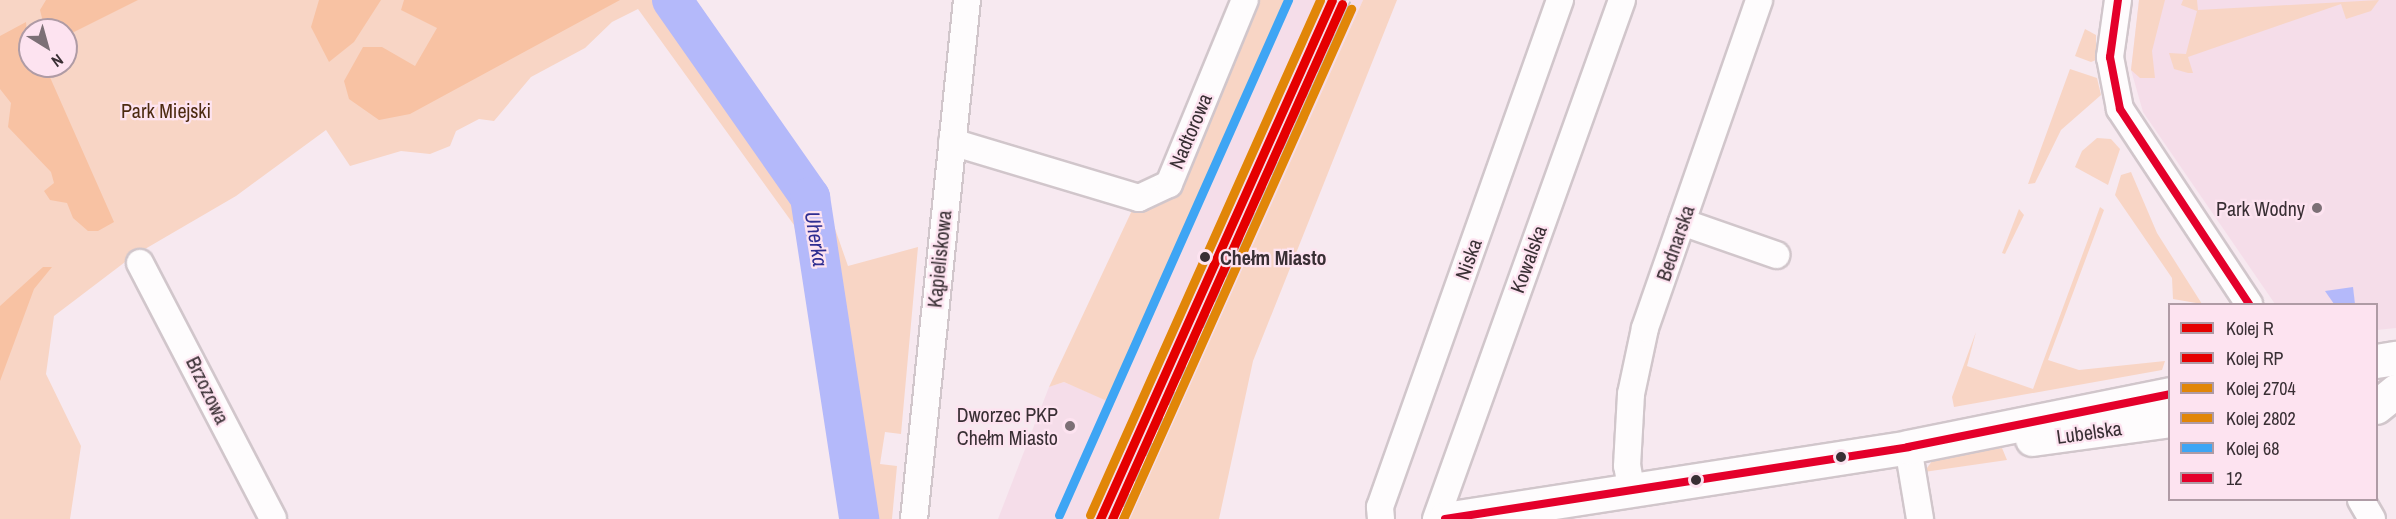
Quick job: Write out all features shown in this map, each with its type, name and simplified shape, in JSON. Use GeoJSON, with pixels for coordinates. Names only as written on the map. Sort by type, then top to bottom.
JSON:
{"type":"FeatureCollection","features":[{"type":"Feature","properties":{"kind":"main road"},"geometry":{"type":"LineString","coordinates":[[2378,361],[2396,358]]}},
{"type":"Feature","properties":{"kind":"main road"},"geometry":{"type":"LineString","coordinates":[[2378,390],[2396,389]]}},
{"type":"Feature","properties":{"kind":"main road"},"geometry":{"type":"LineString","coordinates":[[2378,405],[2396,389]]}},
{"type":"Feature","properties":{"kind":"main road","name":"Lubelska"},"geometry":{"type":"LineString","coordinates":[[1445,519],[1632,493],[1923,444],[2015,421],[2168,394]]}},
{"type":"Feature","properties":{"kind":"main road","name":"Lubelska"},"geometry":{"type":"LineString","coordinates":[[1923,444],[2044,439],[2168,420]]}},
{"type":"Feature","properties":{"kind":"street","name":"Kąpieliskowa"},"geometry":{"type":"LineString","coordinates":[[914,519],[966,0]]}},
{"type":"Feature","properties":{"kind":"street","name":"Nadtorowa"},"geometry":{"type":"LineString","coordinates":[[952,142],[1139,198],[1168,184],[1245,0]]}},
{"type":"Feature","properties":{"kind":"street","name":"Niska"},"geometry":{"type":"LineString","coordinates":[[1381,519],[1380,507],[1560,0]]}},
{"type":"Feature","properties":{"kind":"street","name":"Kowalska"},"geometry":{"type":"LineString","coordinates":[[1436,519],[1622,0]]}},
{"type":"Feature","properties":{"kind":"street","name":"Bednarska"},"geometry":{"type":"LineString","coordinates":[[1632,493],[1627,466],[1631,394],[1645,328],[1759,0]]}},
{"type":"Feature","properties":{"kind":"street"},"geometry":{"type":"LineString","coordinates":[[2118,0],[2110,57],[2120,109],[2248,303]]}},
{"type":"Feature","properties":{"kind":"street"},"geometry":{"type":"LineString","coordinates":[[1682,222],[1776,255]]}},
{"type":"Feature","properties":{"kind":"street","name":"Brzozowa"},"geometry":{"type":"LineString","coordinates":[[140,263],[273,519]]}},
{"type":"Feature","properties":{"kind":"street"},"geometry":{"type":"LineString","coordinates":[[2223,266],[2227,303]]}},
{"type":"Feature","properties":{"kind":"street"},"geometry":{"type":"LineString","coordinates":[[1920,519],[1923,444]]}},
{"type":"Feature","properties":{"kind":"street"},"geometry":{"type":"LineString","coordinates":[[2362,501],[2374,519]]}},
{"type":"Feature","properties":{"kind":"street"},"geometry":{"type":"LineString","coordinates":[[2371,501],[2374,519]]}},
{"type":"Feature","properties":{"kind":"shaded area"},"geometry":{"type":"Polygon","coordinates":[[[46,0],[138,0],[78,30],[78,18],[42,18],[40,10],[46,0]]]}},
{"type":"Feature","properties":{"kind":"shaded area"},"geometry":{"type":"Polygon","coordinates":[[[319,0],[381,0],[354,42],[329,62],[311,27],[319,0]]]}},
{"type":"Feature","properties":{"kind":"shaded area"},"geometry":{"type":"Polygon","coordinates":[[[404,0],[620,0],[410,114],[379,120],[349,99],[344,81],[363,47],[382,47],[415,66],[437,28],[401,10],[404,0]]]}},
{"type":"Feature","properties":{"kind":"shaded area"},"geometry":{"type":"Polygon","coordinates":[[[1286,0],[1363,0],[1130,519],[998,519],[1049,387],[1064,382],[1107,400],[1286,0]]]}},
{"type":"Feature","properties":{"kind":"shaded area"},"geometry":{"type":"Polygon","coordinates":[[[2139,0],[2396,0],[2396,328],[2378,330],[2378,303],[2274,303],[2143,112],[2131,70],[2139,0]]]}},
{"type":"Feature","properties":{"kind":"shaded area"},"geometry":{"type":"Polygon","coordinates":[[[18,26],[18,78],[50,78],[114,222],[98,231],[88,231],[73,218],[67,203],[50,200],[44,191],[54,183],[51,172],[8,127],[11,103],[0,89],[0,36],[18,26]]]}},
{"type":"Feature","properties":{"kind":"shaded area"},"geometry":{"type":"Polygon","coordinates":[[[43,267],[52,267],[34,289],[0,381],[0,306],[43,267]]]}},
{"type":"Feature","properties":{"kind":"green space","name":"Park Miejski"},"geometry":{"type":"Polygon","coordinates":[[[0,0],[696,0],[819,183],[848,266],[918,247],[901,434],[885,432],[880,464],[897,466],[892,519],[853,519],[811,273],[804,273],[794,225],[638,9],[612,22],[585,48],[531,77],[494,121],[479,119],[456,131],[450,146],[430,154],[401,151],[350,166],[326,130],[236,196],[133,256],[54,316],[46,374],[81,446],[70,519],[0,519],[0,0]]]}},
{"type":"Feature","properties":{"kind":"green space"},"geometry":{"type":"Polygon","coordinates":[[[1248,0],[1287,0],[1107,401],[1064,382],[1049,387],[1135,204],[1169,184],[1248,0]]]}},
{"type":"Feature","properties":{"kind":"green space"},"geometry":{"type":"Polygon","coordinates":[[[1363,0],[1397,0],[1253,361],[1219,519],[1130,519],[1363,0]]]}},
{"type":"Feature","properties":{"kind":"green space"},"geometry":{"type":"Polygon","coordinates":[[[2139,0],[2165,0],[2152,51],[2155,78],[2140,78],[2131,70],[2139,0]]]}},
{"type":"Feature","properties":{"kind":"green space"},"geometry":{"type":"Polygon","coordinates":[[[2183,0],[2197,0],[2198,10],[2379,0],[2371,11],[2346,19],[2341,4],[2188,57],[2193,73],[2188,73],[2174,69],[2169,53],[2186,54],[2197,11],[2181,5],[2183,0]]]}},
{"type":"Feature","properties":{"kind":"green space"},"geometry":{"type":"Polygon","coordinates":[[[2085,29],[2096,35],[2096,60],[2091,62],[2075,56],[2085,29]]]}},
{"type":"Feature","properties":{"kind":"green space"},"geometry":{"type":"Polygon","coordinates":[[[2070,69],[2097,78],[2101,95],[2061,130],[2035,183],[2028,184],[2070,69]]]}},
{"type":"Feature","properties":{"kind":"green space"},"geometry":{"type":"Polygon","coordinates":[[[2097,138],[2111,139],[2120,149],[2108,185],[2075,167],[2082,151],[2097,138]]]}},
{"type":"Feature","properties":{"kind":"green space"},"geometry":{"type":"Polygon","coordinates":[[[2131,172],[2157,233],[2201,303],[2173,299],[2172,278],[2115,195],[2121,175],[2131,172]]]}},
{"type":"Feature","properties":{"kind":"green space"},"geometry":{"type":"Polygon","coordinates":[[[2100,207],[2104,210],[2048,360],[2079,370],[2165,361],[2162,370],[1954,407],[1952,397],[1976,332],[1967,366],[2033,389],[2100,207]]]}},
{"type":"Feature","properties":{"kind":"green space"},"geometry":{"type":"Polygon","coordinates":[[[2019,209],[2024,215],[2005,254],[2002,253],[2019,209]]]}},
{"type":"Feature","properties":{"kind":"green space"},"geometry":{"type":"Polygon","coordinates":[[[2002,448],[2007,460],[1924,472],[1935,457],[2002,448]]]}},
{"type":"Feature","properties":{"kind":"water"},"geometry":{"type":"Polygon","coordinates":[[[2353,287],[2355,303],[2333,303],[2325,291],[2353,287]]]}},
{"type":"Feature","properties":{"kind":"waterway","name":"Uherka"},"geometry":{"type":"LineString","coordinates":[[672,0],[810,197],[859,519]]}},
{"type":"Feature","properties":{"kind":"railway"},"geometry":{"type":"LineString","coordinates":[[1117,519],[1348,0]]}},
{"type":"Feature","properties":{"kind":"rail line","name":"68"},"geometry":{"type":"LineString","coordinates":[[1059,515],[1288,0]]}},
{"type":"Feature","properties":{"kind":"rail line","name":"2704"},"geometry":{"type":"LineString","coordinates":[[1090,515],[1320,0]]}},
{"type":"Feature","properties":{"kind":"rail line","name":"R"},"geometry":{"type":"LineString","coordinates":[[1100,519],[1332,0]]}},
{"type":"Feature","properties":{"kind":"rail line","name":"RP"},"geometry":{"type":"LineString","coordinates":[[1112,519],[1342,4]]}},
{"type":"Feature","properties":{"kind":"rail line","name":"2802"},"geometry":{"type":"LineString","coordinates":[[1123,519],[1351,9]]}},
{"type":"Feature","properties":{"kind":"transit line","name":"12"},"geometry":{"type":"LineString","coordinates":[[2118,0],[2110,57],[2120,109],[2248,303]]}},
{"type":"Feature","properties":{"kind":"transit line","name":"12"},"geometry":{"type":"LineString","coordinates":[[1445,519],[1908,447],[2168,394]]}},
{"type":"Feature","properties":{"kind":"place","name":"Park Wodny"},"geometry":{"type":"Point","coordinates":[2317,208]}},
{"type":"Feature","properties":{"kind":"place","name":"Chełm Miasto"},"geometry":{"type":"Point","coordinates":[1205,257]}},
{"type":"Feature","properties":{"kind":"place","name":"Dworzec PKP Chełm Miasto"},"geometry":{"type":"Point","coordinates":[1070,426]}}]}
